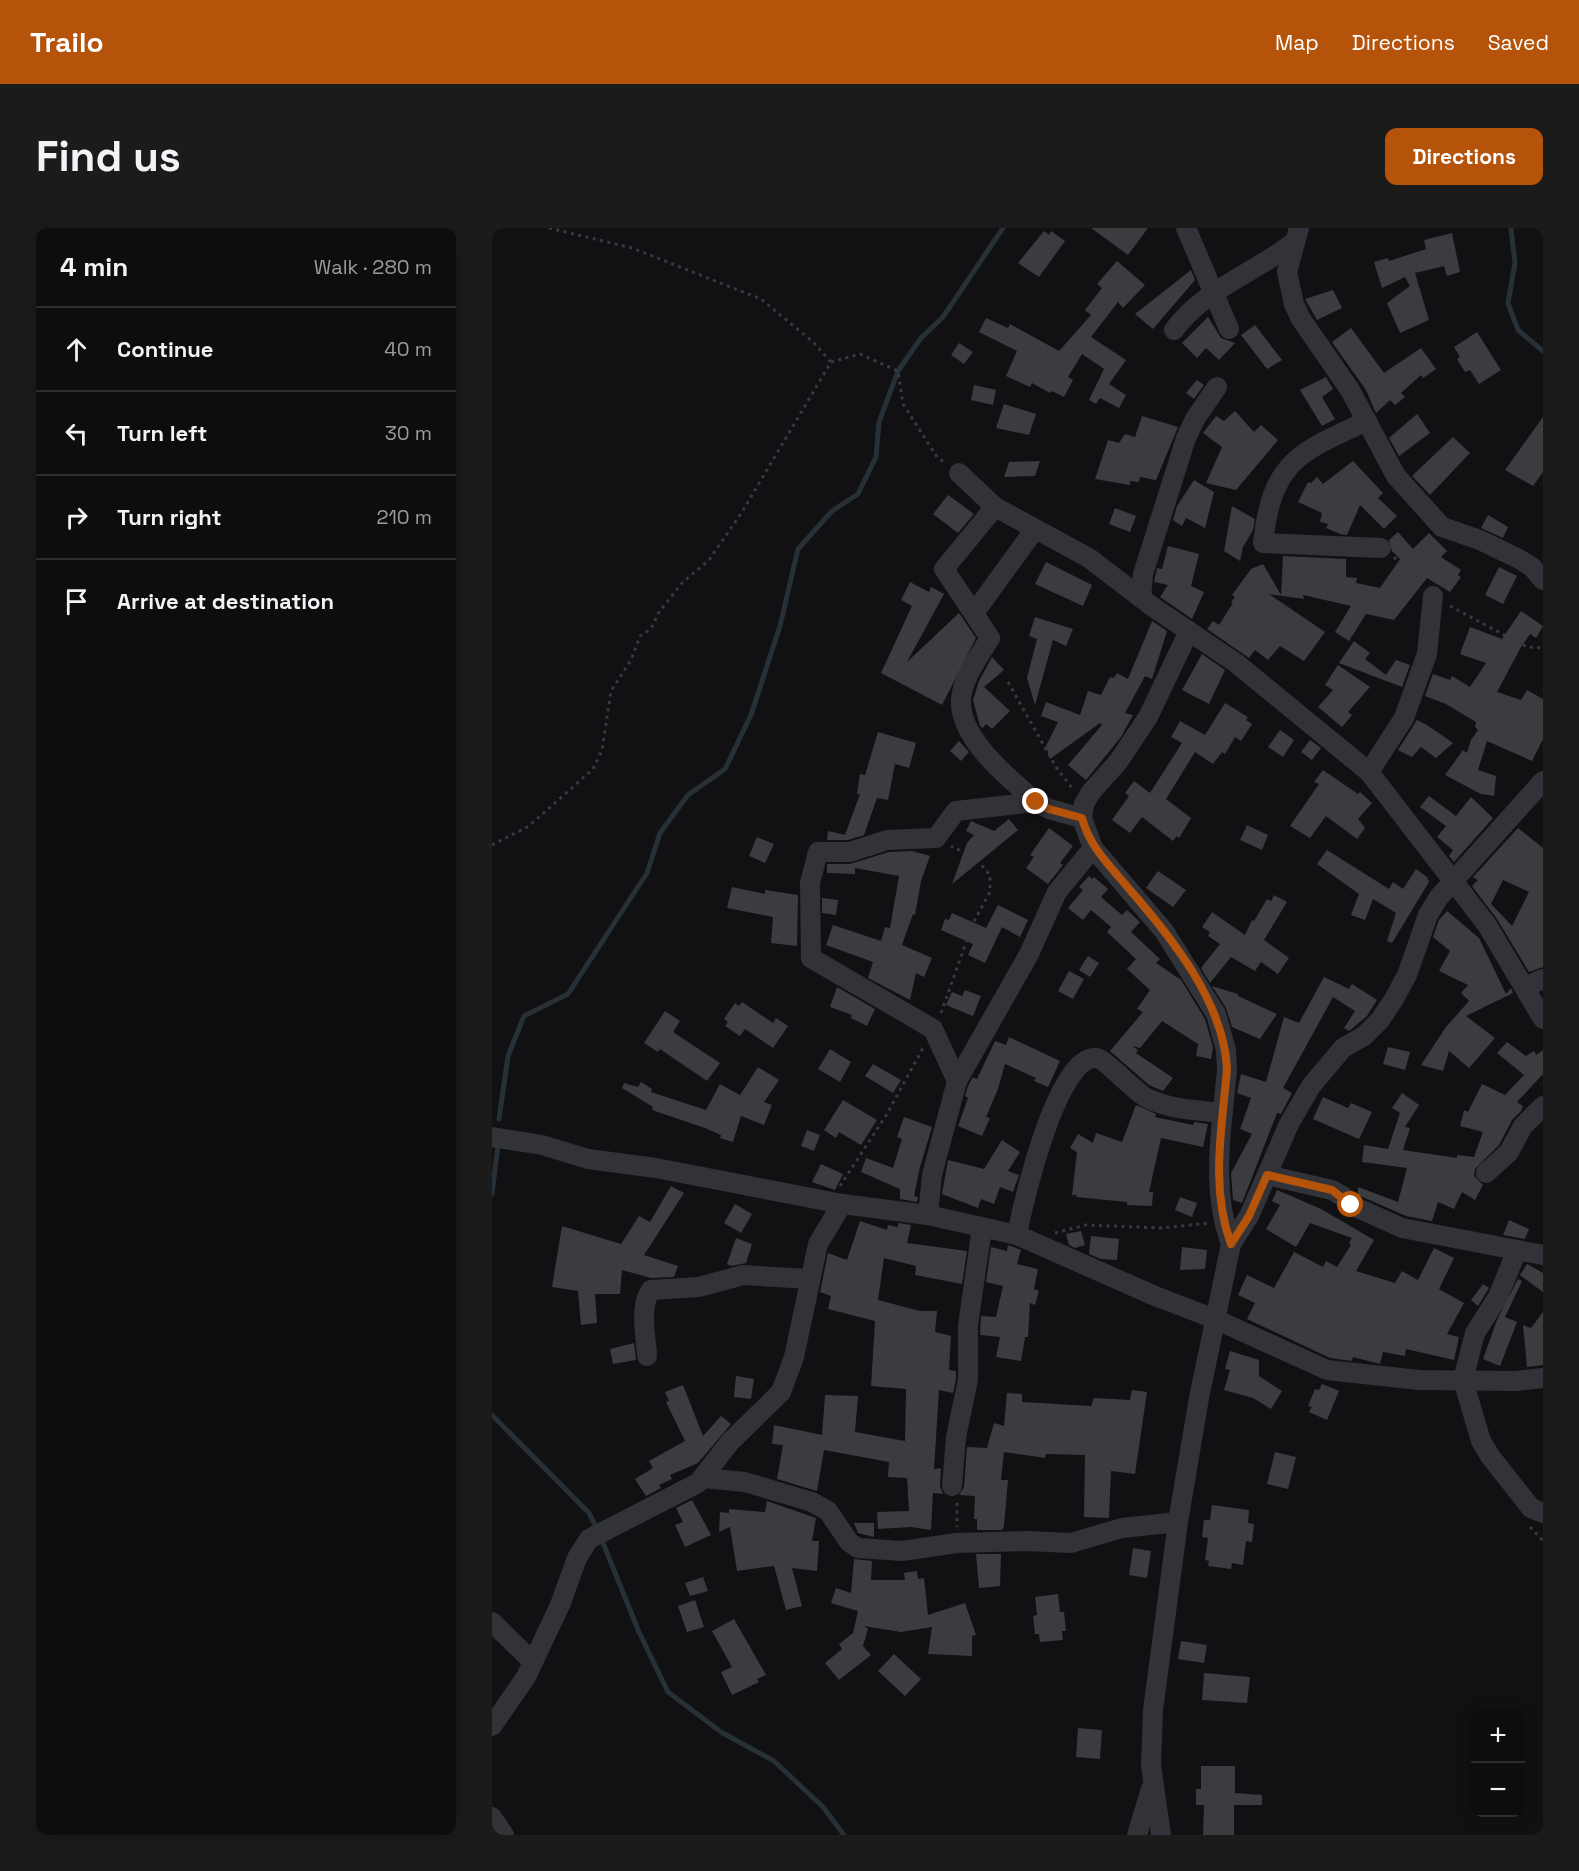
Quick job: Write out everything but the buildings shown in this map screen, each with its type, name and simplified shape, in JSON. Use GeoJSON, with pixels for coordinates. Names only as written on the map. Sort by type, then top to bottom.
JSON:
{"type":"FeatureCollection","features":[{"type":"Feature","properties":{"kind":"street"},"geometry":{"type":"LineString","coordinates":[[1186,228],[1228,329]]}},
{"type":"Feature","properties":{"kind":"street"},"geometry":{"type":"LineString","coordinates":[[1174,330],[1184,317],[1211,292],[1270,261],[1296,235]]}},
{"type":"Feature","properties":{"kind":"street"},"geometry":{"type":"LineString","coordinates":[[1296,235],[1287,272],[1294,304],[1301,319],[1350,390],[1396,476],[1442,527],[1480,540],[1519,560],[1532,567],[1543,580]]}},
{"type":"Feature","properties":{"kind":"street"},"geometry":{"type":"LineString","coordinates":[[1141,598],[1143,574],[1186,438],[1195,419],[1217,387]]}},
{"type":"Feature","properties":{"kind":"street"},"geometry":{"type":"LineString","coordinates":[[1367,421],[1314,446],[1293,463],[1276,482],[1266,508],[1263,543],[1382,548]]}},
{"type":"Feature","properties":{"kind":"street"},"geometry":{"type":"LineString","coordinates":[[959,473],[995,507],[1089,558],[1286,702],[1369,772],[1504,948],[1534,983],[1543,1019]]}},
{"type":"Feature","properties":{"kind":"street"},"geometry":{"type":"LineString","coordinates":[[995,507],[944,569],[990,638],[972,668],[961,700],[966,723],[993,764],[1036,802],[1049,809],[1083,811]]}},
{"type":"Feature","properties":{"kind":"street"},"geometry":{"type":"LineString","coordinates":[[974,613],[1035,529]]}},
{"type":"Feature","properties":{"kind":"street"},"geometry":{"type":"LineString","coordinates":[[1369,772],[1404,718],[1427,654],[1433,596]]}},
{"type":"Feature","properties":{"kind":"street"},"geometry":{"type":"LineString","coordinates":[[1083,811],[1137,735],[1189,631]]}},
{"type":"Feature","properties":{"kind":"street"},"geometry":{"type":"LineString","coordinates":[[1161,1835],[1151,1742],[1153,1710],[1178,1522],[1199,1398],[1231,1244],[1249,1216],[1289,1124],[1311,1086],[1343,1048],[1364,1036],[1380,1020],[1407,975],[1428,915],[1439,897],[1455,882],[1543,781]]}},
{"type":"Feature","properties":{"kind":"street"},"geometry":{"type":"LineString","coordinates":[[957,1081],[933,1029],[811,958],[810,883],[818,852],[849,852],[886,840],[936,838],[956,811],[1036,802]]}},
{"type":"Feature","properties":{"kind":"street"},"geometry":{"type":"LineString","coordinates":[[1083,811],[1094,848],[1164,931],[1216,1014],[1226,1050],[1218,1194],[1222,1221],[1231,1244]]}},
{"type":"Feature","properties":{"kind":"street"},"geometry":{"type":"LineString","coordinates":[[928,1215],[932,1175],[957,1081],[1029,954],[1057,892],[1094,848]]}},
{"type":"Feature","properties":{"kind":"street"},"geometry":{"type":"LineString","coordinates":[[1025,1239],[1028,1180],[1049,1118],[1068,1082],[1090,1059],[1104,1061],[1127,1085],[1146,1098],[1168,1106],[1223,1113]]}},
{"type":"Feature","properties":{"kind":"street"},"geometry":{"type":"LineString","coordinates":[[1486,1173],[1509,1152],[1523,1126],[1543,1106]]}},
{"type":"Feature","properties":{"kind":"street"},"geometry":{"type":"LineString","coordinates":[[492,1137],[542,1145],[588,1159],[657,1168],[842,1204],[928,1215],[1025,1239],[1155,1296],[1215,1319],[1327,1370],[1419,1380],[1543,1378]]}},
{"type":"Feature","properties":{"kind":"street"},"geometry":{"type":"LineString","coordinates":[[1267,1175],[1332,1190],[1351,1205],[1402,1228],[1543,1256]]}},
{"type":"Feature","properties":{"kind":"street"},"geometry":{"type":"LineString","coordinates":[[492,1726],[510,1703],[533,1662],[560,1605],[577,1558],[589,1539],[703,1478],[730,1442],[781,1392],[794,1357],[809,1279],[819,1244],[842,1204]]}},
{"type":"Feature","properties":{"kind":"street"},"geometry":{"type":"LineString","coordinates":[[952,1486],[956,1437],[968,1380],[968,1324],[982,1228]]}},
{"type":"Feature","properties":{"kind":"street"},"geometry":{"type":"LineString","coordinates":[[1517,1250],[1498,1297],[1476,1334],[1463,1380],[1481,1441],[1490,1456],[1531,1508],[1543,1513]]}},
{"type":"Feature","properties":{"kind":"street"},"geometry":{"type":"LineString","coordinates":[[647,1356],[645,1306],[646,1296],[651,1290],[699,1287],[743,1275],[809,1279]]}},
{"type":"Feature","properties":{"kind":"street"},"geometry":{"type":"LineString","coordinates":[[703,1478],[745,1482],[812,1502],[828,1511],[849,1542],[858,1548],[902,1551],[957,1544],[1026,1541],[1071,1543],[1122,1528],[1178,1522]]}},
{"type":"Feature","properties":{"kind":"street"},"geometry":{"type":"LineString","coordinates":[[492,1622],[533,1662]]}},
{"type":"Feature","properties":{"kind":"street"},"geometry":{"type":"LineString","coordinates":[[1137,1835],[1154,1781]]}},
{"type":"Feature","properties":{"kind":"street"},"geometry":{"type":"LineString","coordinates":[[492,1817],[504,1835]]}},
{"type":"Feature","properties":{"kind":"path"},"geometry":{"type":"LineString","coordinates":[[549,228],[632,248],[761,298],[813,342],[831,362]]}},
{"type":"Feature","properties":{"kind":"path"},"geometry":{"type":"LineString","coordinates":[[492,845],[529,826],[593,769],[602,750],[611,691],[631,660],[640,636],[651,628],[659,612],[689,575],[710,560],[742,512],[831,362],[860,354],[898,371],[903,404],[937,457],[959,473]]}},
{"type":"Feature","properties":{"kind":"path"},"geometry":{"type":"LineString","coordinates":[[1382,548],[1433,596],[1527,647],[1543,648]]}},
{"type":"Feature","properties":{"kind":"path"},"geometry":{"type":"LineString","coordinates":[[1008,682],[1083,811]]}},
{"type":"Feature","properties":{"kind":"path"},"geometry":{"type":"LineString","coordinates":[[1025,1239],[1086,1225],[1162,1228],[1222,1221]]}},
{"type":"Feature","properties":{"kind":"path"},"geometry":{"type":"LineString","coordinates":[[952,1486],[957,1497],[957,1544]]}},
{"type":"Feature","properties":{"kind":"waterway"},"geometry":{"type":"LineString","coordinates":[[499,1119],[508,1056],[524,1016],[568,994],[647,873],[660,833],[688,795],[725,769],[751,715],[780,626],[798,549],[832,511],[858,494],[876,457],[879,422],[898,371],[921,338],[943,317],[1003,228]]}},
{"type":"Feature","properties":{"kind":"waterway"},"geometry":{"type":"LineString","coordinates":[[1511,228],[1515,263],[1508,303],[1518,330],[1543,351]]}},
{"type":"Feature","properties":{"kind":"waterway"},"geometry":{"type":"LineString","coordinates":[[492,1194],[498,1145]]}},
{"type":"Feature","properties":{"kind":"waterway"},"geometry":{"type":"LineString","coordinates":[[492,1415],[589,1513],[597,1529]]}},
{"type":"Feature","properties":{"kind":"waterway"},"geometry":{"type":"LineString","coordinates":[[601,1538],[639,1632],[668,1692],[721,1732],[774,1761],[823,1807],[844,1835]]}},
{"type":"Feature","properties":{"kind":"route"},"geometry":{"type":"LineString","coordinates":[[1036,802],[1049,809],[1082,818],[1086,833],[1094,848],[1131,890],[1178,950],[1216,1014],[1226,1050],[1227,1069],[1218,1194],[1222,1221],[1231,1244],[1249,1216],[1267,1175],[1332,1190],[1344,1197],[1351,1205]]}}]}
